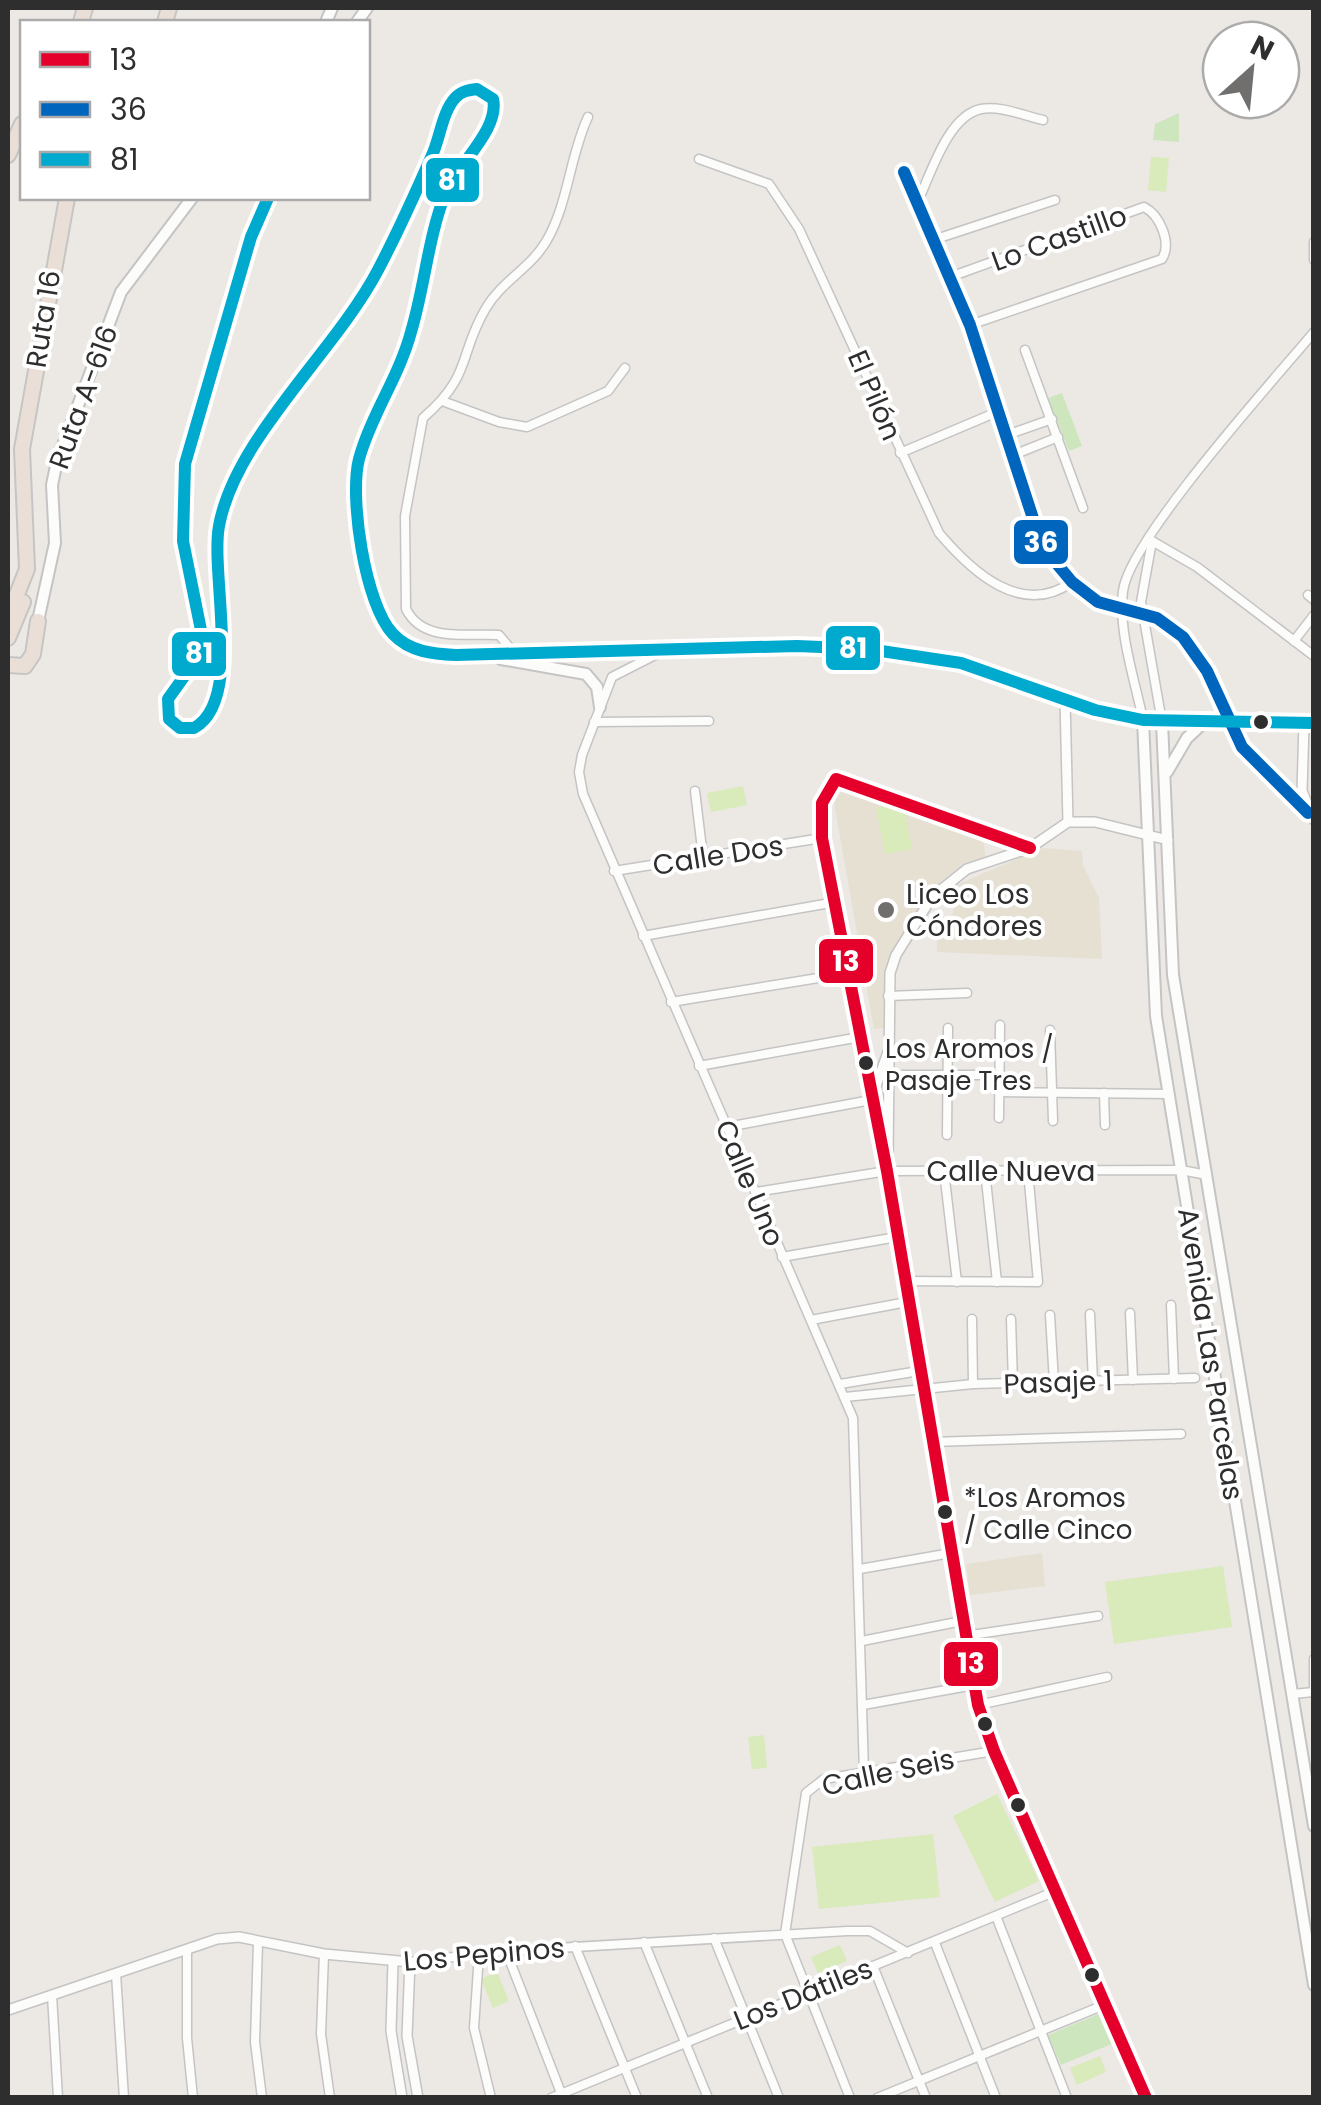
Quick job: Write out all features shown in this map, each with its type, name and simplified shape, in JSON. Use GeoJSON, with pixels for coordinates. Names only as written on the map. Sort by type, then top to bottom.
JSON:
{"type":"FeatureCollection","features":[{"type":"Feature","properties":{"kind":"highway"},"geometry":{"type":"LineString","coordinates":[[8,155],[20,128]]}},
{"type":"Feature","properties":{"kind":"highway","name":"Ruta 16"},"geometry":{"type":"LineString","coordinates":[[8,617],[27,569],[22,449],[67,200]]}},
{"type":"Feature","properties":{"kind":"highway"},"geometry":{"type":"LineString","coordinates":[[8,638],[24,598],[27,569]]}},
{"type":"Feature","properties":{"kind":"highway"},"geometry":{"type":"LineString","coordinates":[[8,664],[25,666],[30,660],[38,621]]}},
{"type":"Feature","properties":{"kind":"main road"},"geometry":{"type":"LineString","coordinates":[[267,200],[251,237],[185,464],[183,542],[203,640],[195,662],[169,696],[167,714],[176,726],[190,730],[204,721],[212,705],[224,643],[217,540],[224,506],[238,472],[373,280],[452,102],[476,89],[494,100],[494,117],[459,166],[443,201],[403,361],[360,454],[353,498],[381,618],[408,646],[445,654],[517,657],[796,646],[912,654],[961,664],[1064,700],[1143,720],[1309,723]]}},
{"type":"Feature","properties":{"kind":"main road","name":"Ruta A-616"},"geometry":{"type":"LineString","coordinates":[[38,621],[55,543],[52,485],[57,461],[121,292],[190,200]]}},
{"type":"Feature","properties":{"kind":"main road"},"geometry":{"type":"LineString","coordinates":[[517,657],[586,674],[597,688],[600,707]]}},
{"type":"Feature","properties":{"kind":"main road","name":"Avenida Las Parcelas"},"geometry":{"type":"LineString","coordinates":[[1143,720],[1151,837],[1153,992],[1314,1985]]}},
{"type":"Feature","properties":{"kind":"main road","name":"Avenida Las Parcelas"},"geometry":{"type":"LineString","coordinates":[[1162,722],[1172,963],[1314,1826]]}},
{"type":"Feature","properties":{"kind":"main road"},"geometry":{"type":"LineString","coordinates":[[1166,773],[1175,755],[1201,724]]}},
{"type":"Feature","properties":{"kind":"street"},"geometry":{"type":"LineString","coordinates":[[917,204],[947,141],[967,116],[980,108],[1043,120]]}},
{"type":"Feature","properties":{"kind":"street"},"geometry":{"type":"LineString","coordinates":[[517,657],[500,635],[428,632],[417,626],[406,609],[405,516],[423,418],[445,402],[492,299],[552,232],[588,117]]}},
{"type":"Feature","properties":{"kind":"street","name":"El Pilón"},"geometry":{"type":"LineString","coordinates":[[699,159],[769,184],[812,250],[939,533],[981,574],[1030,599],[1045,597],[1072,582]]}},
{"type":"Feature","properties":{"kind":"street"},"geometry":{"type":"LineString","coordinates":[[904,172],[970,326],[1038,537],[1072,582],[1098,602],[1123,612],[1157,618],[1192,649],[1228,722],[1270,779],[1311,816]]}},
{"type":"Feature","properties":{"kind":"street"},"geometry":{"type":"LineString","coordinates":[[933,240],[1055,200]]}},
{"type":"Feature","properties":{"kind":"street","name":"Lo Castillo"},"geometry":{"type":"LineString","coordinates":[[950,277],[1144,207],[1154,213],[1164,234],[1167,248],[1162,259],[970,326]]}},
{"type":"Feature","properties":{"kind":"street"},"geometry":{"type":"LineString","coordinates":[[1314,242],[1314,260]]}},
{"type":"Feature","properties":{"kind":"street"},"geometry":{"type":"LineString","coordinates":[[1143,720],[1123,612],[1127,575],[1155,527],[1314,332]]}},
{"type":"Feature","properties":{"kind":"street"},"geometry":{"type":"LineString","coordinates":[[1025,350],[1083,508]]}},
{"type":"Feature","properties":{"kind":"street"},"geometry":{"type":"LineString","coordinates":[[445,402],[499,422],[528,427],[608,391],[625,368]]}},
{"type":"Feature","properties":{"kind":"street"},"geometry":{"type":"LineString","coordinates":[[900,453],[997,412]]}},
{"type":"Feature","properties":{"kind":"street"},"geometry":{"type":"LineString","coordinates":[[1004,436],[1052,419]]}},
{"type":"Feature","properties":{"kind":"street"},"geometry":{"type":"LineString","coordinates":[[1011,456],[1058,437]]}},
{"type":"Feature","properties":{"kind":"street"},"geometry":{"type":"LineString","coordinates":[[1155,527],[1142,580],[1142,614],[1162,722]]}},
{"type":"Feature","properties":{"kind":"street"},"geometry":{"type":"LineString","coordinates":[[1152,542],[1197,567],[1314,656]]}},
{"type":"Feature","properties":{"kind":"street"},"geometry":{"type":"LineString","coordinates":[[1294,641],[1314,615]]}},
{"type":"Feature","properties":{"kind":"street","name":"Calle Uno"},"geometry":{"type":"LineString","coordinates":[[669,649],[612,678],[579,772],[614,871],[840,1384],[855,1432],[864,1772]]}},
{"type":"Feature","properties":{"kind":"street"},"geometry":{"type":"LineString","coordinates":[[1064,700],[1068,822]]}},
{"type":"Feature","properties":{"kind":"street"},"geometry":{"type":"LineString","coordinates":[[594,722],[709,721]]}},
{"type":"Feature","properties":{"kind":"street"},"geometry":{"type":"LineString","coordinates":[[1309,723],[1301,777],[1311,816]]}},
{"type":"Feature","properties":{"kind":"street"},"geometry":{"type":"LineString","coordinates":[[1030,848],[836,780],[822,803],[822,838],[887,1171],[978,1705],[994,1751],[1146,2098]]}},
{"type":"Feature","properties":{"kind":"street"},"geometry":{"type":"LineString","coordinates":[[695,791],[704,857]]}},
{"type":"Feature","properties":{"kind":"street"},"geometry":{"type":"LineString","coordinates":[[887,1171],[884,1075],[888,996],[896,956],[944,884],[967,869],[1030,848],[1068,822],[1094,822],[1168,840]]}},
{"type":"Feature","properties":{"kind":"street","name":"Calle Dos"},"geometry":{"type":"LineString","coordinates":[[614,871],[822,838]]}},
{"type":"Feature","properties":{"kind":"street"},"geometry":{"type":"LineString","coordinates":[[643,936],[836,902]]}},
{"type":"Feature","properties":{"kind":"street"},"geometry":{"type":"LineString","coordinates":[[671,1002],[849,973]]}},
{"type":"Feature","properties":{"kind":"street"},"geometry":{"type":"LineString","coordinates":[[888,996],[967,993]]}},
{"type":"Feature","properties":{"kind":"street"},"geometry":{"type":"LineString","coordinates":[[999,1118],[1000,1025]]}},
{"type":"Feature","properties":{"kind":"street"},"geometry":{"type":"LineString","coordinates":[[947,1134],[948,1028]]}},
{"type":"Feature","properties":{"kind":"street"},"geometry":{"type":"LineString","coordinates":[[1050,1030],[1052,1121]]}},
{"type":"Feature","properties":{"kind":"street"},"geometry":{"type":"LineString","coordinates":[[698,1066],[860,1037]]}},
{"type":"Feature","properties":{"kind":"street"},"geometry":{"type":"LineString","coordinates":[[884,1075],[1000,1076]]}},
{"type":"Feature","properties":{"kind":"street"},"geometry":{"type":"LineString","coordinates":[[871,1100],[884,1075]]}},
{"type":"Feature","properties":{"kind":"street"},"geometry":{"type":"LineString","coordinates":[[999,1092],[1168,1094]]}},
{"type":"Feature","properties":{"kind":"street"},"geometry":{"type":"LineString","coordinates":[[1104,1092],[1105,1125]]}},
{"type":"Feature","properties":{"kind":"street"},"geometry":{"type":"LineString","coordinates":[[727,1128],[871,1100]]}},
{"type":"Feature","properties":{"kind":"street"},"geometry":{"type":"LineString","coordinates":[[904,1281],[1038,1282],[1028,1170]]}},
{"type":"Feature","properties":{"kind":"street","name":"Calle Nueva"},"geometry":{"type":"LineString","coordinates":[[756,1192],[887,1171],[1182,1170],[1207,1175]]}},
{"type":"Feature","properties":{"kind":"street"},"geometry":{"type":"LineString","coordinates":[[944,1171],[957,1282]]}},
{"type":"Feature","properties":{"kind":"street"},"geometry":{"type":"LineString","coordinates":[[985,1171],[997,1282]]}},
{"type":"Feature","properties":{"kind":"street"},"geometry":{"type":"LineString","coordinates":[[782,1257],[897,1237]]}},
{"type":"Feature","properties":{"kind":"street"},"geometry":{"type":"LineString","coordinates":[[811,1320],[907,1302]]}},
{"type":"Feature","properties":{"kind":"street"},"geometry":{"type":"LineString","coordinates":[[1171,1305],[1174,1379]]}},
{"type":"Feature","properties":{"kind":"street"},"geometry":{"type":"LineString","coordinates":[[1130,1313],[1133,1380]]}},
{"type":"Feature","properties":{"kind":"street"},"geometry":{"type":"LineString","coordinates":[[1090,1314],[1094,1382]]}},
{"type":"Feature","properties":{"kind":"street"},"geometry":{"type":"LineString","coordinates":[[1050,1315],[1054,1382]]}},
{"type":"Feature","properties":{"kind":"street"},"geometry":{"type":"LineString","coordinates":[[972,1319],[974,1384]]}},
{"type":"Feature","properties":{"kind":"street"},"geometry":{"type":"LineString","coordinates":[[1011,1319],[1013,1384]]}},
{"type":"Feature","properties":{"kind":"street"},"geometry":{"type":"LineString","coordinates":[[840,1384],[919,1371]]}},
{"type":"Feature","properties":{"kind":"street","name":"Pasaje 1"},"geometry":{"type":"LineString","coordinates":[[845,1397],[974,1384],[1194,1378]]}},
{"type":"Feature","properties":{"kind":"street"},"geometry":{"type":"LineString","coordinates":[[932,1442],[1181,1434]]}},
{"type":"Feature","properties":{"kind":"street"},"geometry":{"type":"LineString","coordinates":[[860,1569],[951,1553]]}},
{"type":"Feature","properties":{"kind":"street"},"geometry":{"type":"LineString","coordinates":[[965,1636],[1098,1616]]}},
{"type":"Feature","properties":{"kind":"street"},"geometry":{"type":"LineString","coordinates":[[862,1641],[962,1622]]}},
{"type":"Feature","properties":{"kind":"street"},"geometry":{"type":"LineString","coordinates":[[1292,1694],[1314,1691],[1314,1658]]}},
{"type":"Feature","properties":{"kind":"street"},"geometry":{"type":"LineString","coordinates":[[978,1705],[1107,1678]]}},
{"type":"Feature","properties":{"kind":"street"},"geometry":{"type":"LineString","coordinates":[[863,1706],[974,1685]]}},
{"type":"Feature","properties":{"kind":"street","name":"Calle Seis"},"geometry":{"type":"LineString","coordinates":[[785,1934],[806,1793],[824,1779],[994,1751]]}},
{"type":"Feature","properties":{"kind":"street","name":"Los Dátiles"},"geometry":{"type":"LineString","coordinates":[[551,2098],[1056,1891]]}},
{"type":"Feature","properties":{"kind":"street"},"geometry":{"type":"LineString","coordinates":[[996,1916],[1067,2098]]}},
{"type":"Feature","properties":{"kind":"street","name":"Los Pepinos"},"geometry":{"type":"LineString","coordinates":[[8,2010],[217,1939],[410,1962],[575,1946],[870,1931],[908,1953]]}},
{"type":"Feature","properties":{"kind":"street"},"geometry":{"type":"LineString","coordinates":[[785,1934],[850,2098]]}},
{"type":"Feature","properties":{"kind":"street"},"geometry":{"type":"LineString","coordinates":[[714,1938],[780,2098]]}},
{"type":"Feature","properties":{"kind":"street"},"geometry":{"type":"LineString","coordinates":[[258,1942],[254,2032],[262,2098]]}},
{"type":"Feature","properties":{"kind":"street"},"geometry":{"type":"LineString","coordinates":[[644,1942],[708,2098]]}},
{"type":"Feature","properties":{"kind":"street"},"geometry":{"type":"LineString","coordinates":[[936,1942],[996,2098]]}},
{"type":"Feature","properties":{"kind":"street"},"geometry":{"type":"LineString","coordinates":[[575,1946],[638,2098]]}},
{"type":"Feature","properties":{"kind":"street"},"geometry":{"type":"LineString","coordinates":[[187,1951],[187,2038],[193,2098]]}},
{"type":"Feature","properties":{"kind":"street"},"geometry":{"type":"LineString","coordinates":[[506,1951],[562,2095]]}},
{"type":"Feature","properties":{"kind":"street"},"geometry":{"type":"LineString","coordinates":[[324,1954],[321,2034],[330,2098]]}},
{"type":"Feature","properties":{"kind":"street"},"geometry":{"type":"LineString","coordinates":[[479,1954],[474,2028],[491,2098]]}},
{"type":"Feature","properties":{"kind":"street"},"geometry":{"type":"LineString","coordinates":[[394,1962],[391,2031],[402,2098]]}},
{"type":"Feature","properties":{"kind":"street"},"geometry":{"type":"LineString","coordinates":[[410,1962],[407,2036],[418,2098]]}},
{"type":"Feature","properties":{"kind":"street"},"geometry":{"type":"LineString","coordinates":[[873,1966],[926,2098]]}},
{"type":"Feature","properties":{"kind":"street"},"geometry":{"type":"LineString","coordinates":[[116,1974],[124,2098]]}},
{"type":"Feature","properties":{"kind":"street"},"geometry":{"type":"LineString","coordinates":[[52,1995],[58,2098]]}},
{"type":"Feature","properties":{"kind":"street"},"geometry":{"type":"LineString","coordinates":[[877,2098],[1104,2005]]}},
{"type":"Feature","properties":{"kind":"shaded area","name":"Liceo Los Cóndores"},"geometry":{"type":"Polygon","coordinates":[[[841,784],[981,829],[986,858],[966,863],[941,881],[888,962],[884,1028],[874,1029],[834,803],[841,784]]]}},
{"type":"Feature","properties":{"kind":"shaded area"},"geometry":{"type":"Polygon","coordinates":[[[1043,848],[1082,851],[1083,865],[1099,898],[1102,959],[937,952],[938,921],[952,922],[956,885],[1043,848]]]}},
{"type":"Feature","properties":{"kind":"shaded area"},"geometry":{"type":"Polygon","coordinates":[[[1042,1553],[1045,1586],[970,1595],[966,1564],[1042,1553]]]}},
{"type":"Feature","properties":{"kind":"green space"},"geometry":{"type":"Polygon","coordinates":[[[1179,113],[1179,142],[1153,140],[1155,124],[1179,113]]]}},
{"type":"Feature","properties":{"kind":"green space"},"geometry":{"type":"Polygon","coordinates":[[[1151,157],[1169,158],[1166,192],[1148,190],[1151,157]]]}},
{"type":"Feature","properties":{"kind":"green space"},"geometry":{"type":"Polygon","coordinates":[[[1062,393],[1082,446],[1069,451],[1048,398],[1062,393]]]}},
{"type":"Feature","properties":{"kind":"green space"},"geometry":{"type":"Polygon","coordinates":[[[743,786],[747,805],[711,812],[707,793],[743,786]]]}},
{"type":"Feature","properties":{"kind":"green space"},"geometry":{"type":"Polygon","coordinates":[[[903,803],[912,849],[885,854],[876,808],[903,803]]]}},
{"type":"Feature","properties":{"kind":"green space"},"geometry":{"type":"Polygon","coordinates":[[[1223,1566],[1232,1627],[1114,1644],[1105,1582],[1223,1566]]]}},
{"type":"Feature","properties":{"kind":"green space"},"geometry":{"type":"Polygon","coordinates":[[[764,1735],[767,1768],[752,1769],[748,1737],[764,1735]]]}},
{"type":"Feature","properties":{"kind":"green space"},"geometry":{"type":"Polygon","coordinates":[[[997,1794],[1039,1881],[995,1902],[953,1816],[997,1794]]]}},
{"type":"Feature","properties":{"kind":"green space"},"geometry":{"type":"Polygon","coordinates":[[[933,1834],[940,1897],[819,1909],[812,1847],[933,1834]]]}},
{"type":"Feature","properties":{"kind":"green space"},"geometry":{"type":"Polygon","coordinates":[[[840,1945],[847,1961],[818,1973],[811,1957],[840,1945]]]}},
{"type":"Feature","properties":{"kind":"green space"},"geometry":{"type":"Polygon","coordinates":[[[497,1972],[509,2001],[493,2008],[481,1979],[497,1972]]]}},
{"type":"Feature","properties":{"kind":"green space"},"geometry":{"type":"Polygon","coordinates":[[[1101,2013],[1114,2043],[1061,2065],[1048,2035],[1101,2013]]]}},
{"type":"Feature","properties":{"kind":"green space"},"geometry":{"type":"Polygon","coordinates":[[[1100,2056],[1106,2072],[1077,2085],[1070,2068],[1100,2056]]]}},
{"type":"Feature","properties":{"kind":"transit line","name":"81"},"geometry":{"type":"LineString","coordinates":[[267,200],[251,237],[185,464],[183,541],[203,640],[198,657],[168,699],[169,719],[180,728],[194,728],[209,714],[218,692],[222,635],[217,547],[229,493],[265,428],[378,270],[427,168],[452,102],[461,93],[477,89],[493,99],[490,122],[446,192],[406,349],[364,443],[356,476],[358,523],[367,576],[383,620],[400,640],[422,651],[456,655],[797,646],[868,649],[961,663],[1095,710],[1143,720],[1314,723]]}},
{"type":"Feature","properties":{"kind":"transit line","name":"36"},"geometry":{"type":"LineString","coordinates":[[904,172],[970,325],[1042,546],[1072,582],[1098,602],[1157,618],[1183,637],[1207,671],[1242,747],[1308,813]]}},
{"type":"Feature","properties":{"kind":"transit line","name":"13"},"geometry":{"type":"LineString","coordinates":[[1030,848],[836,779],[822,803],[822,838],[887,1171],[978,1705],[994,1751],[1146,2098]]}},
{"type":"Feature","properties":{"kind":"place","name":"Liceo Los Cóndores"},"geometry":{"type":"Point","coordinates":[886,910]}},
{"type":"Feature","properties":{"kind":"place","name":"Los Aromos / Pasaje Tres"},"geometry":{"type":"Point","coordinates":[866,1063]}},
{"type":"Feature","properties":{"kind":"place","name":"*Los Aromos / Calle Cinco"},"geometry":{"type":"Point","coordinates":[945,1512]}}]}
